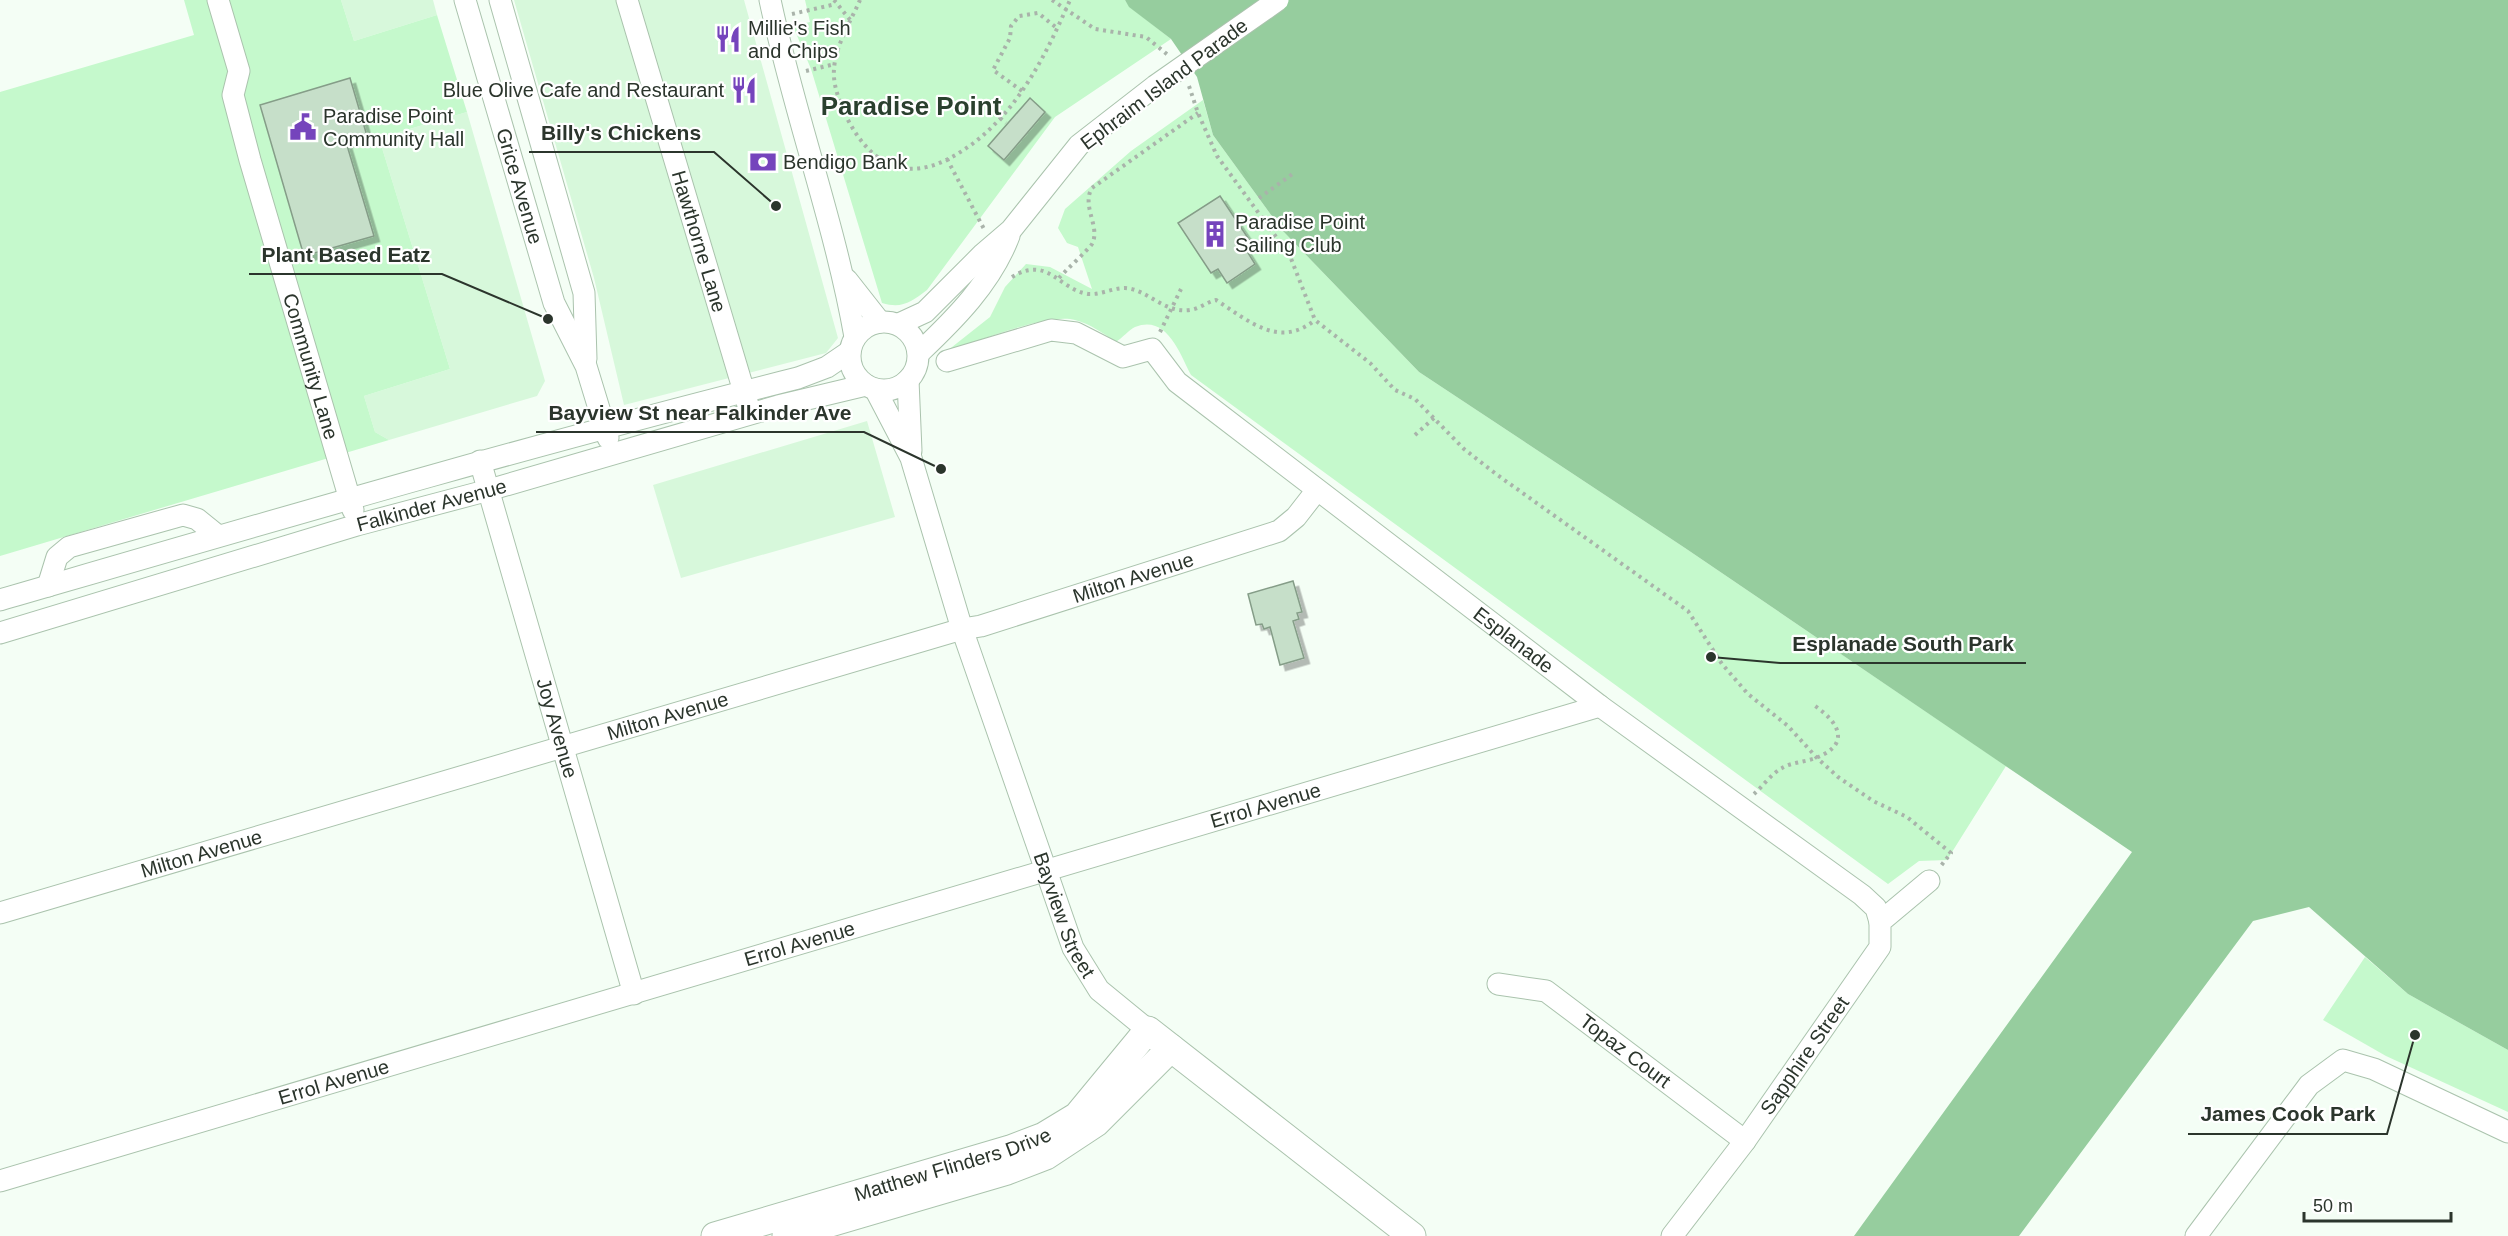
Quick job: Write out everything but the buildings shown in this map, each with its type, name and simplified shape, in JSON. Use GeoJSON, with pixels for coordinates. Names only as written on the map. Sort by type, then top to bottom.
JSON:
{"type":"FeatureCollection","features":[{"type":"Feature","properties":{"kind":"main road","name":"Bayview Street"},"geometry":{"type":"LineString","coordinates":[[1148,1030],[1412,1236]]}},
{"type":"Feature","properties":{"kind":"main road","name":"Matthew Flinders Drive"},"geometry":{"type":"LineString","coordinates":[[716,1236],[1010,1149],[1044,1136],[1077,1116],[1148,1030]]}},
{"type":"Feature","properties":{"kind":"main road","name":"Matthew Flinders Drive"},"geometry":{"type":"LineString","coordinates":[[786,1236],[1007,1171],[1046,1156],[1096,1123],[1171,1048]]}},
{"type":"Feature","properties":{"kind":"street","name":"Community Lane"},"geometry":{"type":"LineString","coordinates":[[218,0],[239,71],[233,95],[250,160],[357,525]]}},
{"type":"Feature","properties":{"kind":"street","name":"Grice Avenue"},"geometry":{"type":"LineString","coordinates":[[465,0],[554,303],[586,366],[612,453]]}},
{"type":"Feature","properties":{"kind":"street","name":"Grice Avenue"},"geometry":{"type":"LineString","coordinates":[[500,0],[584,293],[586,366]]}},
{"type":"Feature","properties":{"kind":"street","name":"Hawthorne Lane"},"geometry":{"type":"LineString","coordinates":[[627,0],[751,414]]}},
{"type":"Feature","properties":{"kind":"street","name":"Ephraim Island Parade"},"geometry":{"type":"LineString","coordinates":[[890,323],[925,312],[983,254],[1011,230],[1079,145],[1155,86],[1278,0]]}},
{"type":"Feature","properties":{"kind":"street"},"geometry":{"type":"LineString","coordinates":[[771,9],[845,278],[854,372],[870,387],[896,388],[908,380],[917,365],[919,353],[909,332],[890,323],[845,278]]}},
{"type":"Feature","properties":{"kind":"street","name":"Ephraim Island Parade"},"geometry":{"type":"LineString","coordinates":[[919,353],[964,310],[1001,256],[1011,230]]}},
{"type":"Feature","properties":{"kind":"street"},"geometry":{"type":"LineString","coordinates":[[561,316],[585,310]]}},
{"type":"Feature","properties":{"kind":"street"},"geometry":{"type":"LineString","coordinates":[[852,345],[871,324],[890,323]]}},
{"type":"Feature","properties":{"kind":"street"},"geometry":{"type":"LineString","coordinates":[[947,362],[1051,330],[1076,333],[1123,357],[1152,349]]}},
{"type":"Feature","properties":{"kind":"street","name":"Falkinder Avenue"},"geometry":{"type":"LineString","coordinates":[[0,600],[349,497],[605,426],[816,372],[852,345]]}},
{"type":"Feature","properties":{"kind":"street","name":"Esplanade"},"geometry":{"type":"LineString","coordinates":[[1152,349],[1177,382],[1600,706],[1862,895],[1876,908],[1880,922]]}},
{"type":"Feature","properties":{"kind":"street","name":"Bayview Street"},"geometry":{"type":"LineString","coordinates":[[908,380],[911,458]]}},
{"type":"Feature","properties":{"kind":"street","name":"Falkinder Avenue"},"geometry":{"type":"LineString","coordinates":[[0,633],[357,525],[489,490],[841,389],[870,387]]}},
{"type":"Feature","properties":{"kind":"street","name":"Bayview Street"},"geometry":{"type":"LineString","coordinates":[[870,387],[911,458],[962,629],[1068,938],[1087,975],[1107,998],[1148,1030]]}},
{"type":"Feature","properties":{"kind":"street","name":"Joy Avenue"},"geometry":{"type":"LineString","coordinates":[[480,461],[634,994]]}},
{"type":"Feature","properties":{"kind":"street","name":"Milton Avenue"},"geometry":{"type":"LineString","coordinates":[[0,913],[962,629],[981,626],[1279,531],[1296,517],[1317,490]]}},
{"type":"Feature","properties":{"kind":"street"},"geometry":{"type":"LineString","coordinates":[[48,586],[57,556],[69,547],[183,515],[197,519],[218,536]]}},
{"type":"Feature","properties":{"kind":"street"},"geometry":{"type":"LineString","coordinates":[[68,580],[76,609]]}},
{"type":"Feature","properties":{"kind":"street","name":"Errol Avenue"},"geometry":{"type":"LineString","coordinates":[[0,1181],[1600,706]]}},
{"type":"Feature","properties":{"kind":"street"},"geometry":{"type":"LineString","coordinates":[[1880,922],[1929,881]]}},
{"type":"Feature","properties":{"kind":"street","name":"Sapphire Street"},"geometry":{"type":"LineString","coordinates":[[1672,1236],[1745,1141],[1880,948],[1880,922]]}},
{"type":"Feature","properties":{"kind":"street","name":"Topaz Court"},"geometry":{"type":"LineString","coordinates":[[1498,984],[1546,991],[1745,1141]]}},
{"type":"Feature","properties":{"kind":"street"},"geometry":{"type":"LineString","coordinates":[[2196,1236],[2309,1084],[2343,1060],[2374,1069],[2508,1132]]}},
{"type":"Feature","properties":{"kind":"path"},"geometry":{"type":"LineString","coordinates":[[861,0],[835,64],[837,93],[858,139],[875,158],[887,164],[903,167],[926,166],[947,159],[983,135],[1022,91],[1058,29],[1070,0]]}},
{"type":"Feature","properties":{"kind":"path"},"geometry":{"type":"LineString","coordinates":[[1052,0],[1065,11],[1095,29],[1146,37],[1166,53],[1173,62]]}},
{"type":"Feature","properties":{"kind":"path"},"geometry":{"type":"LineString","coordinates":[[771,9],[835,2],[851,21]]}},
{"type":"Feature","properties":{"kind":"path"},"geometry":{"type":"LineString","coordinates":[[1022,91],[993,70],[1010,38],[1011,26],[1015,19],[1028,13],[1038,14],[1058,29]]}},
{"type":"Feature","properties":{"kind":"path"},"geometry":{"type":"LineString","coordinates":[[788,76],[835,64]]}},
{"type":"Feature","properties":{"kind":"path"},"geometry":{"type":"LineString","coordinates":[[1185,81],[1191,90],[1198,113],[1218,156],[1233,180],[1269,224],[1290,256],[1315,320],[1370,363],[1395,390],[1415,399],[1435,417],[1451,437],[1497,474],[1688,610],[1722,664],[1748,694],[1788,726],[1817,758],[1838,777],[1874,801],[1907,817],[1951,853],[1929,881]]}},
{"type":"Feature","properties":{"kind":"path"},"geometry":{"type":"LineString","coordinates":[[1059,278],[1093,241],[1094,231],[1088,201],[1092,188],[1198,113]]}},
{"type":"Feature","properties":{"kind":"path"},"geometry":{"type":"LineString","coordinates":[[1000,118],[1006,123]]}},
{"type":"Feature","properties":{"kind":"path"},"geometry":{"type":"LineString","coordinates":[[947,159],[986,232]]}},
{"type":"Feature","properties":{"kind":"path"},"geometry":{"type":"LineString","coordinates":[[1258,198],[1294,173]]}},
{"type":"Feature","properties":{"kind":"path"},"geometry":{"type":"LineString","coordinates":[[1010,278],[1025,269],[1046,271],[1085,293],[1101,294],[1123,288],[1137,291],[1150,300],[1171,307],[1192,310],[1216,300],[1262,327],[1287,335],[1305,328],[1315,320]]}},
{"type":"Feature","properties":{"kind":"path"},"geometry":{"type":"LineString","coordinates":[[1152,349],[1181,289]]}},
{"type":"Feature","properties":{"kind":"path"},"geometry":{"type":"LineString","coordinates":[[1415,435],[1435,417]]}},
{"type":"Feature","properties":{"kind":"path"},"geometry":{"type":"LineString","coordinates":[[1740,807],[1782,768],[1817,758],[1833,747],[1838,733],[1832,718],[1815,706]]}},
{"type":"Feature","properties":{"kind":"shaded area"},"geometry":{"type":"Polygon","coordinates":[[[184,0],[341,0],[354,41],[437,15],[467,112],[379,138],[450,369],[364,396],[375,432],[389,440],[0,556],[0,92],[194,35],[184,0]]]}},
{"type":"Feature","properties":{"kind":"shaded area"},"geometry":{"type":"Polygon","coordinates":[[[341,0],[433,0],[437,15],[354,41],[341,0]]]}},
{"type":"Feature","properties":{"kind":"shaded area"},"geometry":{"type":"Polygon","coordinates":[[[514,0],[744,0],[838,338],[826,353],[624,405],[594,278],[514,0]]]}},
{"type":"Feature","properties":{"kind":"shaded area"},"geometry":{"type":"Polygon","coordinates":[[[805,0],[1125,0],[1130,7],[1171,39],[1055,117],[927,290],[901,305],[889,305],[882,303],[811,69],[793,26],[810,22],[805,0]]]}},
{"type":"Feature","properties":{"kind":"shaded area"},"geometry":{"type":"Polygon","coordinates":[[[1125,0],[2508,0],[2508,1050],[2408,994],[2309,907],[2253,921],[2019,1236],[1854,1236],[2132,852],[1685,548],[1419,372],[1282,230],[1213,135],[1197,77],[1171,39],[1129,7],[1125,0]]]}},
{"type":"Feature","properties":{"kind":"shaded area"},"geometry":{"type":"Polygon","coordinates":[[[1203,100],[1213,135],[1282,230],[1419,372],[1685,548],[2006,766],[1947,860],[1919,861],[1888,884],[1191,375],[1171,338],[1156,326],[1146,324],[1135,327],[1116,342],[1096,329],[1075,320],[1048,320],[1012,329],[947,351],[990,317],[1005,287],[1026,264],[1050,267],[1092,289],[1078,247],[1067,243],[1058,228],[1065,209],[1131,151],[1203,100]]]}},
{"type":"Feature","properties":{"kind":"shaded area"},"geometry":{"type":"Polygon","coordinates":[[[467,112],[545,381],[537,396],[389,440],[375,432],[364,396],[450,369],[379,138],[467,112]]]}},
{"type":"Feature","properties":{"kind":"shaded area"},"geometry":{"type":"Polygon","coordinates":[[[867,421],[895,517],[681,578],[653,485],[867,421]]]}},
{"type":"Feature","properties":{"kind":"shaded area"},"geometry":{"type":"Polygon","coordinates":[[[2365,957],[2408,994],[2508,1050],[2508,1112],[2386,1056],[2323,1020],[2365,957]]]}},
{"type":"Feature","properties":{"kind":"place","name":"Millie's Fish and Chips"},"geometry":{"type":"Point","coordinates":[728,39]}},
{"type":"Feature","properties":{"kind":"place","name":"Blue Olive Cafe and Restaurant"},"geometry":{"type":"Point","coordinates":[744,90]}},
{"type":"Feature","properties":{"kind":"place","name":"Paradise Point Community Hall"},"geometry":{"type":"Point","coordinates":[303,127]}},
{"type":"Feature","properties":{"kind":"place","name":"Bendigo Bank"},"geometry":{"type":"Point","coordinates":[763,162]}},
{"type":"Feature","properties":{"kind":"place","name":"Billy's Chickens"},"geometry":{"type":"Point","coordinates":[776,206]}},
{"type":"Feature","properties":{"kind":"place","name":"Paradise Point Sailing Club"},"geometry":{"type":"Point","coordinates":[1215,234]}},
{"type":"Feature","properties":{"kind":"place","name":"Plant Based Eatz"},"geometry":{"type":"Point","coordinates":[548,319]}},
{"type":"Feature","properties":{"kind":"place","name":"Bayview St near Falkinder Ave"},"geometry":{"type":"Point","coordinates":[941,469]}},
{"type":"Feature","properties":{"kind":"place","name":"Esplanade South Park"},"geometry":{"type":"Point","coordinates":[1711,657]}},
{"type":"Feature","properties":{"kind":"place","name":"James Cook Park"},"geometry":{"type":"Point","coordinates":[2415,1035]}},
{"type":"Feature","properties":{"kind":"district","name":"Paradise Point"},"geometry":{"type":"Point","coordinates":[911,106]}}]}
